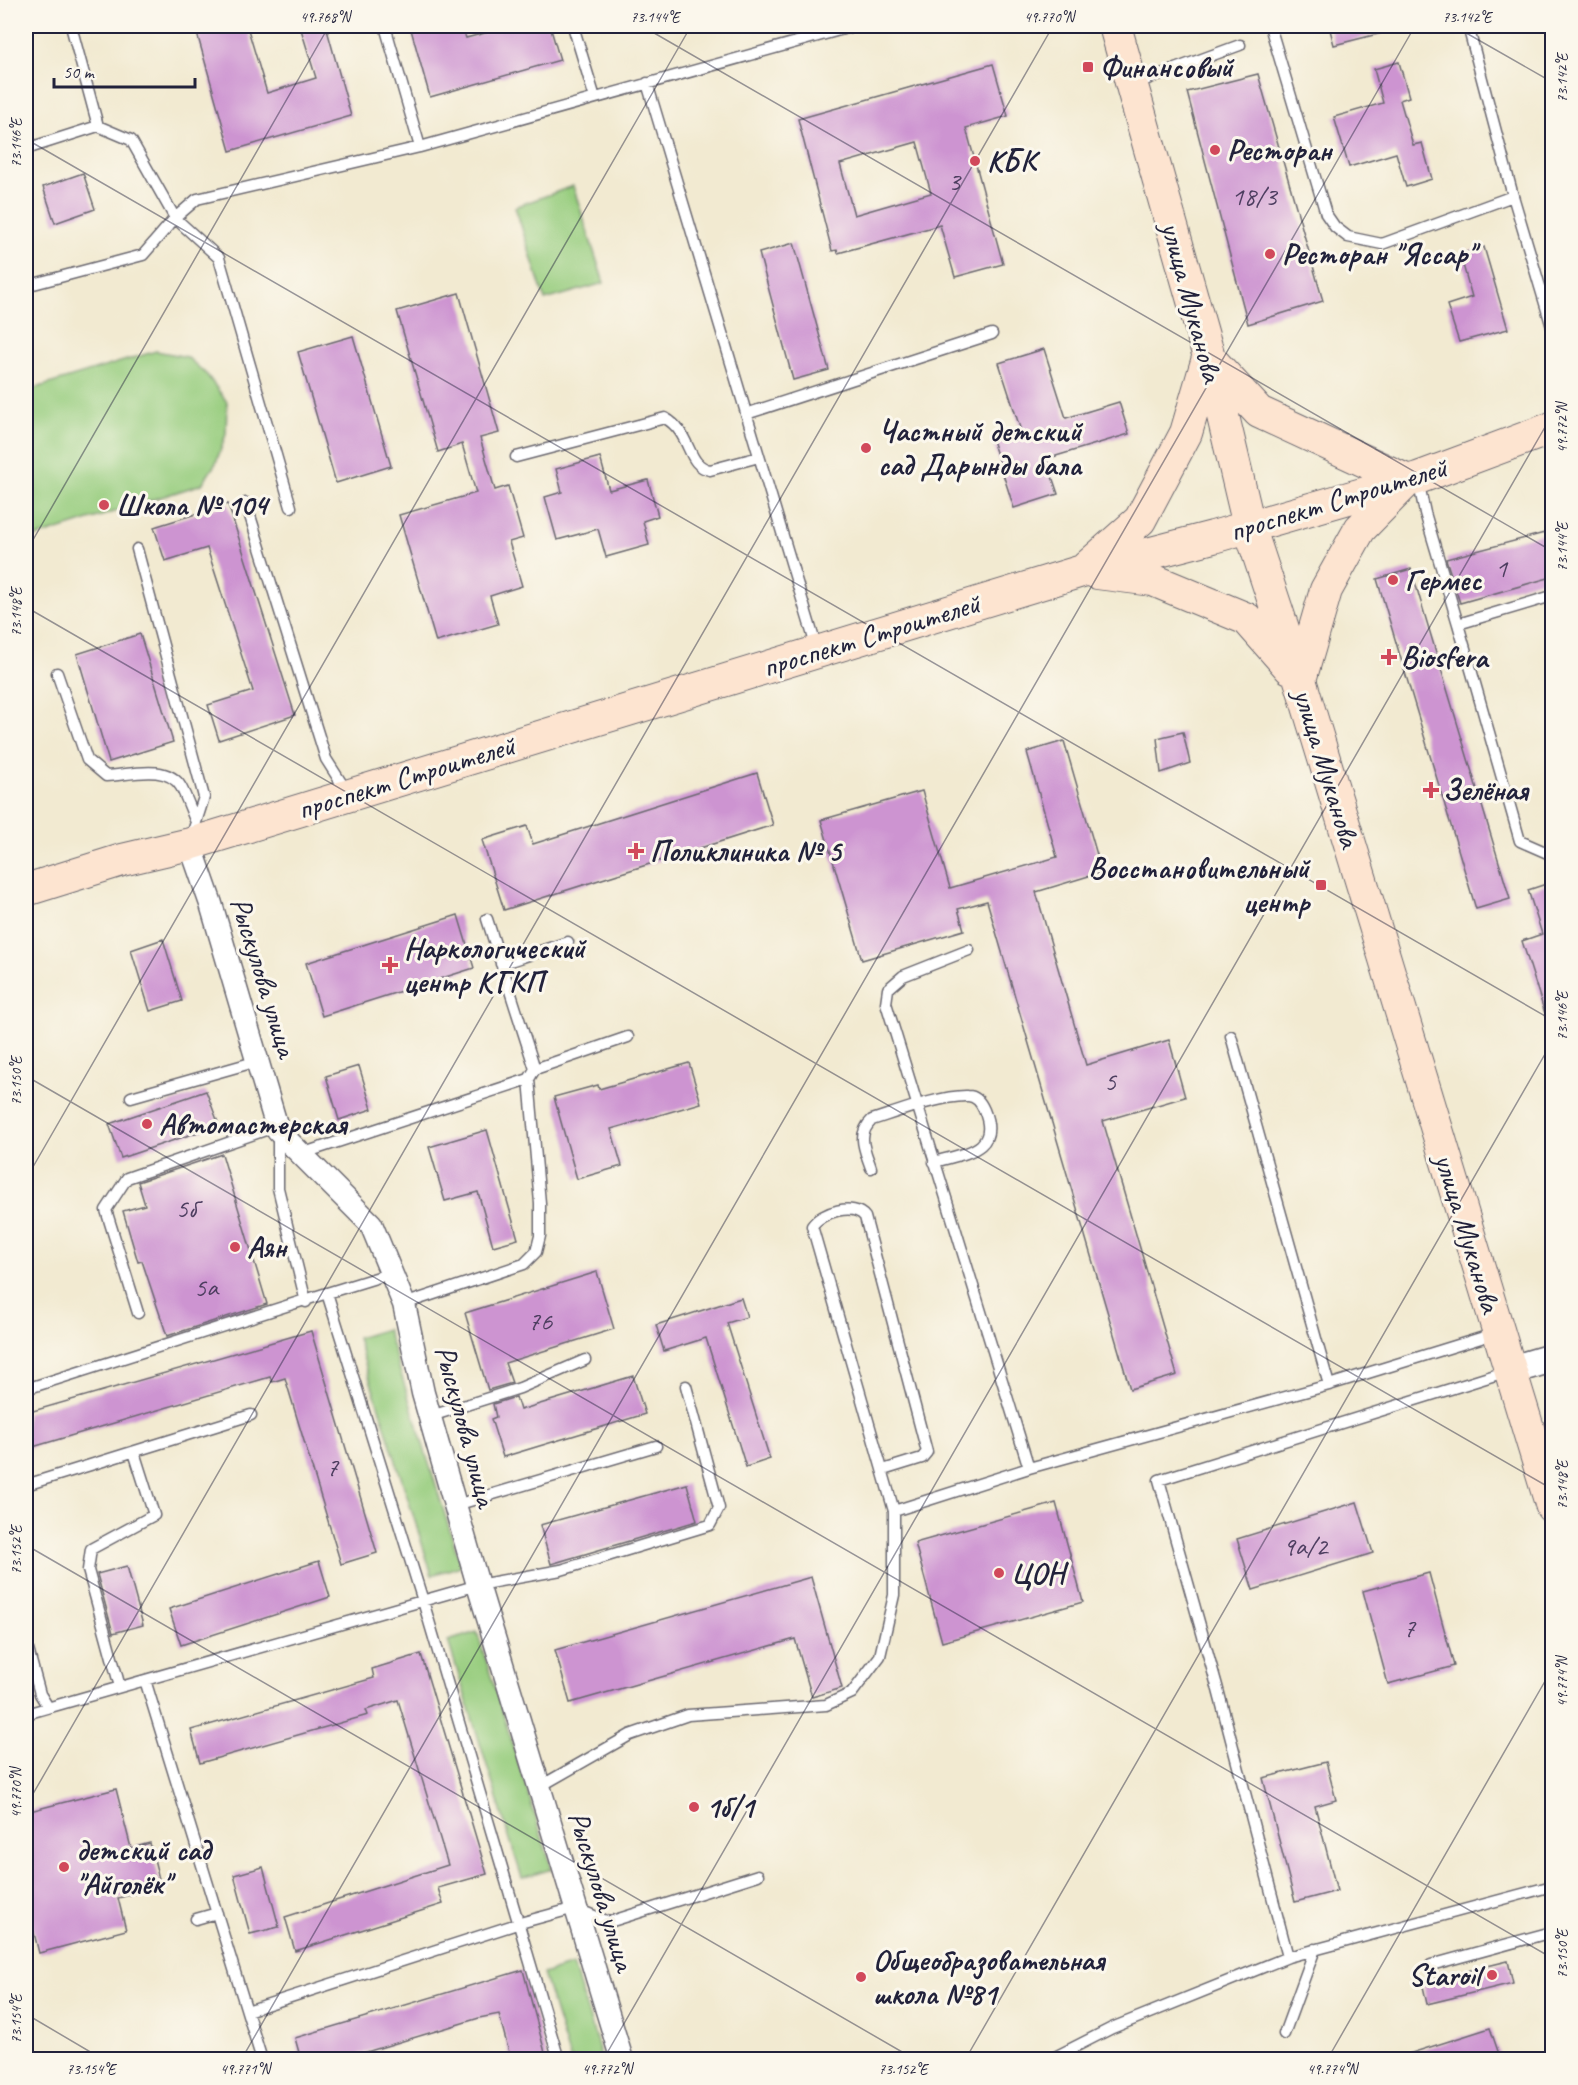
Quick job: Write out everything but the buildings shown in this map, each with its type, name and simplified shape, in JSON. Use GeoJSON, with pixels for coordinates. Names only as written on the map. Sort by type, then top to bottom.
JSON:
{"type":"FeatureCollection","features":[{"type":"Feature","properties":{"kind":"main road","name":"улица Муканова"},"geometry":{"type":"LineString","coordinates":[[1115,26],[1209,357],[1249,526],[1300,680],[1552,1508]]}},
{"type":"Feature","properties":{"kind":"main road"},"geometry":{"type":"LineString","coordinates":[[1209,357],[1259,412],[1413,479],[1360,529],[1326,590],[1300,680]]}},
{"type":"Feature","properties":{"kind":"main road"},"geometry":{"type":"LineString","coordinates":[[1082,571],[1140,520],[1186,433],[1209,357]]}},
{"type":"Feature","properties":{"kind":"main road","name":"проспект Строителей"},"geometry":{"type":"LineString","coordinates":[[26,890],[122,860],[193,833],[348,795],[1082,571],[1413,479],[1552,428]]}},
{"type":"Feature","properties":{"kind":"main road"},"geometry":{"type":"LineString","coordinates":[[1082,571],[1153,580],[1247,618],[1300,680]]}},
{"type":"Feature","properties":{"kind":"street","name":"Рыскулова улица"},"geometry":{"type":"LineString","coordinates":[[193,833],[277,1128],[371,1224],[404,1304],[431,1416],[478,1585],[622,2060]]}},
{"type":"Feature","properties":{"kind":"street"},"geometry":{"type":"LineString","coordinates":[[1511,1370],[1552,1358]]}},
{"type":"Feature","properties":{"kind":"lane"},"geometry":{"type":"LineString","coordinates":[[71,26],[98,126]]}},
{"type":"Feature","properties":{"kind":"lane"},"geometry":{"type":"LineString","coordinates":[[385,26],[420,147]]}},
{"type":"Feature","properties":{"kind":"lane"},"geometry":{"type":"LineString","coordinates":[[573,26],[595,98]]}},
{"type":"Feature","properties":{"kind":"lane"},"geometry":{"type":"LineString","coordinates":[[26,286],[143,255],[175,218],[197,199],[420,147],[854,26]]}},
{"type":"Feature","properties":{"kind":"lane"},"geometry":{"type":"LineString","coordinates":[[1270,26],[1326,214],[1335,227],[1348,237],[1382,244],[1513,196]]}},
{"type":"Feature","properties":{"kind":"lane"},"geometry":{"type":"LineString","coordinates":[[1468,26],[1513,196],[1552,327]]}},
{"type":"Feature","properties":{"kind":"lane"},"geometry":{"type":"LineString","coordinates":[[1131,85],[1239,45]]}},
{"type":"Feature","properties":{"kind":"lane"},"geometry":{"type":"LineString","coordinates":[[646,83],[817,651]]}},
{"type":"Feature","properties":{"kind":"lane"},"geometry":{"type":"LineString","coordinates":[[26,149],[98,126],[131,140],[175,218],[219,258],[291,507]]}},
{"type":"Feature","properties":{"kind":"lane"},"geometry":{"type":"LineString","coordinates":[[746,414],[992,334]]}},
{"type":"Feature","properties":{"kind":"lane"},"geometry":{"type":"LineString","coordinates":[[516,457],[665,418],[680,428],[696,465],[703,469],[710,470],[759,457]]}},
{"type":"Feature","properties":{"kind":"lane"},"geometry":{"type":"LineString","coordinates":[[1413,479],[1458,624],[1520,841],[1552,855]]}},
{"type":"Feature","properties":{"kind":"lane"},"geometry":{"type":"LineString","coordinates":[[246,503],[326,759],[348,795]]}},
{"type":"Feature","properties":{"kind":"lane"},"geometry":{"type":"LineString","coordinates":[[137,549],[204,797],[193,833]]}},
{"type":"Feature","properties":{"kind":"lane"},"geometry":{"type":"LineString","coordinates":[[1458,624],[1552,596]]}},
{"type":"Feature","properties":{"kind":"lane"},"geometry":{"type":"LineString","coordinates":[[57,673],[87,760],[106,776],[159,771],[174,778],[182,788],[193,833]]}},
{"type":"Feature","properties":{"kind":"lane"},"geometry":{"type":"LineString","coordinates":[[487,919],[535,1069]]}},
{"type":"Feature","properties":{"kind":"lane"},"geometry":{"type":"LineString","coordinates":[[501,964],[568,942]]}},
{"type":"Feature","properties":{"kind":"lane"},"geometry":{"type":"LineString","coordinates":[[969,950],[903,976],[888,990],[886,1003],[916,1107],[1029,1468]]}},
{"type":"Feature","properties":{"kind":"lane"},"geometry":{"type":"LineString","coordinates":[[1232,1036],[1329,1385]]}},
{"type":"Feature","properties":{"kind":"lane"},"geometry":{"type":"LineString","coordinates":[[404,1304],[524,1264],[536,1252],[540,1236],[540,1203],[529,1079],[535,1069],[628,1037]]}},
{"type":"Feature","properties":{"kind":"lane"},"geometry":{"type":"LineString","coordinates":[[131,1097],[259,1061]]}},
{"type":"Feature","properties":{"kind":"lane"},"geometry":{"type":"LineString","coordinates":[[301,1154],[529,1079]]}},
{"type":"Feature","properties":{"kind":"lane"},"geometry":{"type":"LineString","coordinates":[[871,1168],[862,1139],[863,1128],[872,1120],[968,1095],[981,1103],[989,1123],[989,1133],[985,1143],[975,1149],[934,1162]]}},
{"type":"Feature","properties":{"kind":"lane"},"geometry":{"type":"LineString","coordinates":[[138,1312],[106,1210],[115,1193],[127,1178],[277,1128],[278,1188],[306,1302]]}},
{"type":"Feature","properties":{"kind":"lane"},"geometry":{"type":"LineString","coordinates":[[539,1787],[630,1735],[688,1715],[826,1705],[852,1693],[880,1656],[894,1595],[894,1511],[812,1226],[824,1215],[854,1209],[861,1211],[866,1217],[927,1452],[922,1458],[884,1470]]}},
{"type":"Feature","properties":{"kind":"lane"},"geometry":{"type":"LineString","coordinates":[[26,1389],[392,1273]]}},
{"type":"Feature","properties":{"kind":"lane"},"geometry":{"type":"LineString","coordinates":[[327,1293],[423,1601],[560,2060]]}},
{"type":"Feature","properties":{"kind":"lane"},"geometry":{"type":"LineString","coordinates":[[894,1511],[1029,1468],[1329,1385],[1498,1333]]}},
{"type":"Feature","properties":{"kind":"lane"},"geometry":{"type":"LineString","coordinates":[[431,1416],[520,1388],[585,1360]]}},
{"type":"Feature","properties":{"kind":"lane"},"geometry":{"type":"LineString","coordinates":[[1288,1957],[1159,1480],[1511,1370]]}},
{"type":"Feature","properties":{"kind":"lane"},"geometry":{"type":"LineString","coordinates":[[26,1714],[478,1585],[561,1570],[710,1525],[719,1508],[686,1386]]}},
{"type":"Feature","properties":{"kind":"lane"},"geometry":{"type":"LineString","coordinates":[[26,1485],[251,1415]]}},
{"type":"Feature","properties":{"kind":"lane"},"geometry":{"type":"LineString","coordinates":[[456,1505],[656,1446]]}},
{"type":"Feature","properties":{"kind":"lane"},"geometry":{"type":"LineString","coordinates":[[120,1687],[88,1570],[91,1549],[154,1515],[134,1452]]}},
{"type":"Feature","properties":{"kind":"lane"},"geometry":{"type":"LineString","coordinates":[[26,1642],[40,1694],[48,1707]]}},
{"type":"Feature","properties":{"kind":"lane"},"geometry":{"type":"LineString","coordinates":[[145,1680],[262,2060]]}},
{"type":"Feature","properties":{"kind":"lane"},"geometry":{"type":"LineString","coordinates":[[247,2011],[520,1923],[575,1908],[609,1922],[758,1875]]}},
{"type":"Feature","properties":{"kind":"lane"},"geometry":{"type":"LineString","coordinates":[[1049,2060],[1112,2028],[1288,1957],[1552,1886]]}},
{"type":"Feature","properties":{"kind":"lane"},"geometry":{"type":"LineString","coordinates":[[196,1919],[217,1913]]}},
{"type":"Feature","properties":{"kind":"lane"},"geometry":{"type":"LineString","coordinates":[[1431,1965],[1552,1932]]}},
{"type":"Feature","properties":{"kind":"lane"},"geometry":{"type":"LineString","coordinates":[[1284,2034],[1315,1949]]}},
{"type":"Feature","properties":{"kind":"green space"},"geometry":{"type":"Polygon","coordinates":[[[573,186],[604,283],[545,300],[515,207],[573,186]]]}},
{"type":"Feature","properties":{"kind":"green space"},"geometry":{"type":"Polygon","coordinates":[[[156,351],[187,357],[207,375],[227,402],[226,434],[216,463],[202,484],[26,540],[26,391],[156,351]]]}},
{"type":"Feature","properties":{"kind":"green space"},"geometry":{"type":"Polygon","coordinates":[[[387,1329],[461,1566],[432,1575],[357,1338],[387,1329]]]}},
{"type":"Feature","properties":{"kind":"green space"},"geometry":{"type":"Polygon","coordinates":[[[477,1632],[552,1869],[522,1878],[448,1641],[477,1632]]]}},
{"type":"Feature","properties":{"kind":"green space"},"geometry":{"type":"Polygon","coordinates":[[[573,1965],[602,2059],[570,2059],[543,1974],[573,1965]]]}},
{"type":"Feature","properties":{"kind":"place","name":"Финансовый"},"geometry":{"type":"Point","coordinates":[1088,67]}},
{"type":"Feature","properties":{"kind":"place","name":"Ресторан"},"geometry":{"type":"Point","coordinates":[1215,150]}},
{"type":"Feature","properties":{"kind":"place","name":"КБК"},"geometry":{"type":"Point","coordinates":[975,161]}},
{"type":"Feature","properties":{"kind":"place","name":"Ресторан \"Яссар\""},"geometry":{"type":"Point","coordinates":[1270,254]}},
{"type":"Feature","properties":{"kind":"place","name":"Частный детский сад Дарынды бала"},"geometry":{"type":"Point","coordinates":[866,448]}},
{"type":"Feature","properties":{"kind":"place","name":"Школа № 104"},"geometry":{"type":"Point","coordinates":[104,505]}},
{"type":"Feature","properties":{"kind":"place","name":"Гермес"},"geometry":{"type":"Point","coordinates":[1393,580]}},
{"type":"Feature","properties":{"kind":"place","name":"Biosfera"},"geometry":{"type":"Point","coordinates":[1389,657]}},
{"type":"Feature","properties":{"kind":"place","name":"Зелёная"},"geometry":{"type":"Point","coordinates":[1431,790]}},
{"type":"Feature","properties":{"kind":"place","name":"Поликлиника № 5"},"geometry":{"type":"Point","coordinates":[636,851]}},
{"type":"Feature","properties":{"kind":"place","name":"Восстановительный центр"},"geometry":{"type":"Point","coordinates":[1321,885]}},
{"type":"Feature","properties":{"kind":"place","name":"Наркологический центр КГКП"},"geometry":{"type":"Point","coordinates":[390,965]}},
{"type":"Feature","properties":{"kind":"place","name":"Автомастерская"},"geometry":{"type":"Point","coordinates":[147,1124]}},
{"type":"Feature","properties":{"kind":"place","name":"Аян"},"geometry":{"type":"Point","coordinates":[235,1247]}},
{"type":"Feature","properties":{"kind":"place","name":"ЦОН"},"geometry":{"type":"Point","coordinates":[999,1573]}},
{"type":"Feature","properties":{"kind":"place","name":"1б/1"},"geometry":{"type":"Point","coordinates":[694,1807]}},
{"type":"Feature","properties":{"kind":"place","name":"детский сад \"Айголёк\""},"geometry":{"type":"Point","coordinates":[64,1867]}},
{"type":"Feature","properties":{"kind":"place","name":"Staroil"},"geometry":{"type":"Point","coordinates":[1492,1975]}},
{"type":"Feature","properties":{"kind":"place","name":"Общеобразовательная школа №81"},"geometry":{"type":"Point","coordinates":[861,1977]}}]}
